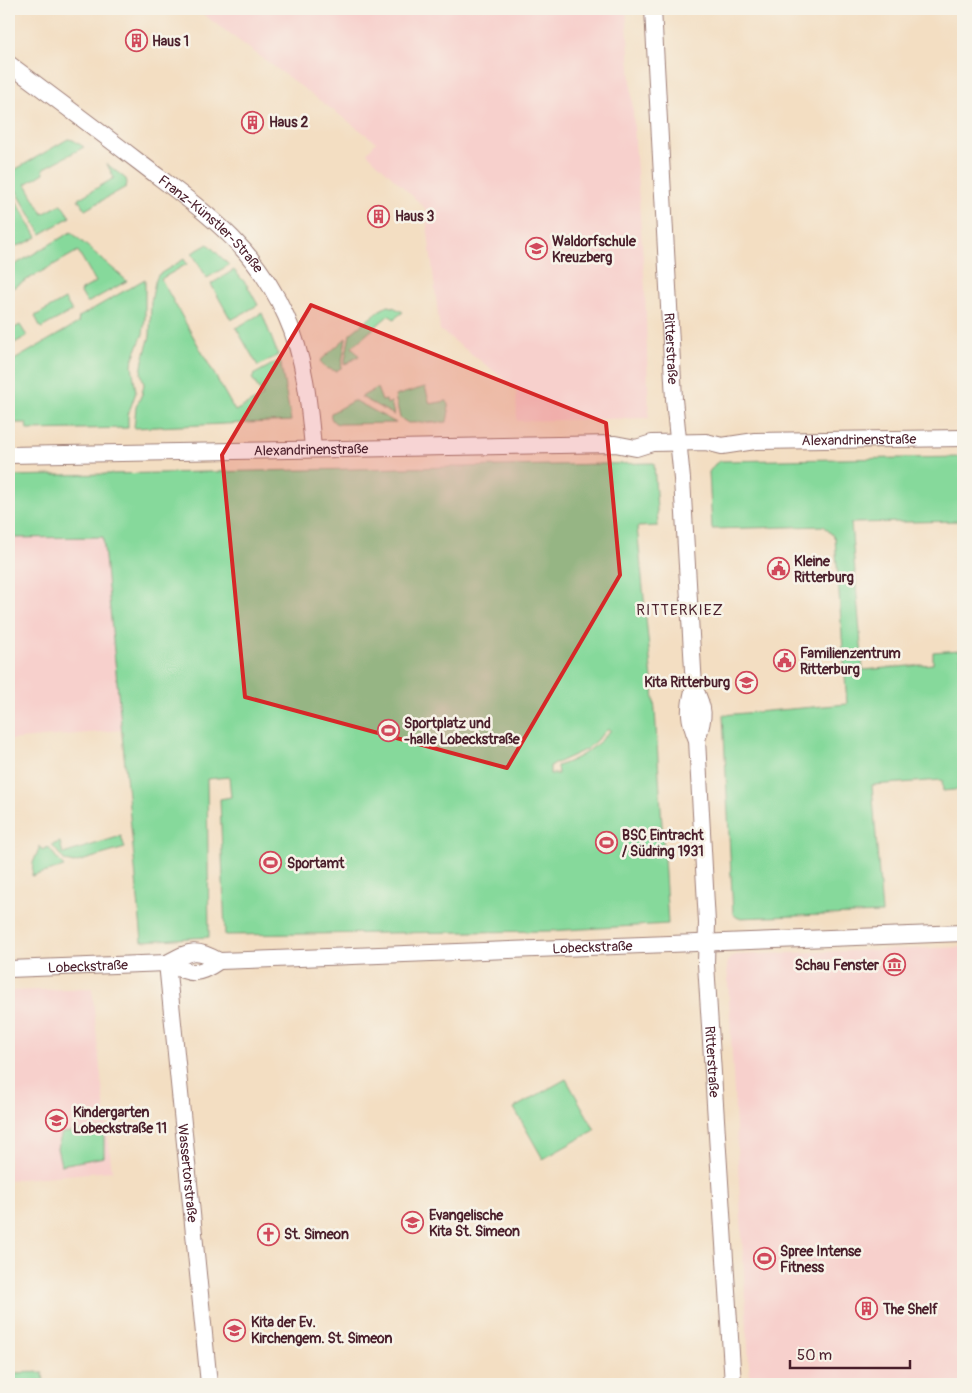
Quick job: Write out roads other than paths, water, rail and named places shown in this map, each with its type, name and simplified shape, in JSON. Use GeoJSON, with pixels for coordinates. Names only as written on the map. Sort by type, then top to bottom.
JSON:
{"type":"FeatureCollection","features":[{"type":"Feature","properties":{"kind":"street","name":"Ritterstraße"},"geometry":{"type":"LineString","coordinates":[[653,9],[674,399],[682,479],[694,687],[702,705],[703,721],[697,740],[707,923],[706,964],[733,1384]]}},
{"type":"Feature","properties":{"kind":"street","name":"Franz-Künstler-Straße"},"geometry":{"type":"LineString","coordinates":[[9,64],[216,221],[250,255],[286,315],[298,346],[306,378],[313,448]]}},
{"type":"Feature","properties":{"kind":"street","name":"Alexandrinenstraße"},"geometry":{"type":"LineString","coordinates":[[9,455],[614,444],[636,448],[652,443],[706,442],[726,437],[755,441],[963,438]]}},
{"type":"Feature","properties":{"kind":"street","name":"Lobeckstraße"},"geometry":{"type":"LineString","coordinates":[[9,969],[167,962],[187,953],[195,952],[204,952],[219,961],[963,933]]}},
{"type":"Feature","properties":{"kind":"street","name":"Wassertorstraße"},"geometry":{"type":"LineString","coordinates":[[167,962],[210,1384]]}},
{"type":"Feature","properties":{"kind":"place","name":"Haus 1"},"geometry":{"type":"Point","coordinates":[136,41]}},
{"type":"Feature","properties":{"kind":"place","name":"Haus 2"},"geometry":{"type":"Point","coordinates":[253,122]}},
{"type":"Feature","properties":{"kind":"place","name":"Haus 3"},"geometry":{"type":"Point","coordinates":[379,216]}},
{"type":"Feature","properties":{"kind":"place","name":"Waldorfschule Kreuzberg"},"geometry":{"type":"Point","coordinates":[536,249]}},
{"type":"Feature","properties":{"kind":"place","name":"Kleine Ritterburg"},"geometry":{"type":"Point","coordinates":[778,569]}},
{"type":"Feature","properties":{"kind":"place","name":"Familienzentrum Ritterburg"},"geometry":{"type":"Point","coordinates":[784,661]}},
{"type":"Feature","properties":{"kind":"place","name":"Kita Ritterburg"},"geometry":{"type":"Point","coordinates":[746,682]}},
{"type":"Feature","properties":{"kind":"place","name":"Sportplatz und -halle Lobeckstraße"},"geometry":{"type":"Point","coordinates":[388,731]}},
{"type":"Feature","properties":{"kind":"place","name":"BSC Eintracht / Südring 1931"},"geometry":{"type":"Point","coordinates":[606,843]}},
{"type":"Feature","properties":{"kind":"place","name":"Sportamt"},"geometry":{"type":"Point","coordinates":[271,863]}},
{"type":"Feature","properties":{"kind":"place","name":"Schau Fenster"},"geometry":{"type":"Point","coordinates":[895,965]}},
{"type":"Feature","properties":{"kind":"place","name":"Kindergarten Lobeckstraße 11"},"geometry":{"type":"Point","coordinates":[57,1120]}},
{"type":"Feature","properties":{"kind":"place","name":"Evangelische Kita St. Simeon"},"geometry":{"type":"Point","coordinates":[413,1223]}},
{"type":"Feature","properties":{"kind":"place","name":"St. Simeon"},"geometry":{"type":"Point","coordinates":[268,1234]}},
{"type":"Feature","properties":{"kind":"place","name":"Spree Intense Fitness"},"geometry":{"type":"Point","coordinates":[764,1259]}},
{"type":"Feature","properties":{"kind":"place","name":"The Shelf"},"geometry":{"type":"Point","coordinates":[867,1309]}},
{"type":"Feature","properties":{"kind":"place","name":"Kita der Ev. Kirchengem. St. Simeon"},"geometry":{"type":"Point","coordinates":[235,1330]}},
{"type":"Feature","properties":{"kind":"district","name":"RITTERKIEZ"},"geometry":{"type":"Point","coordinates":[680,610]}}]}
